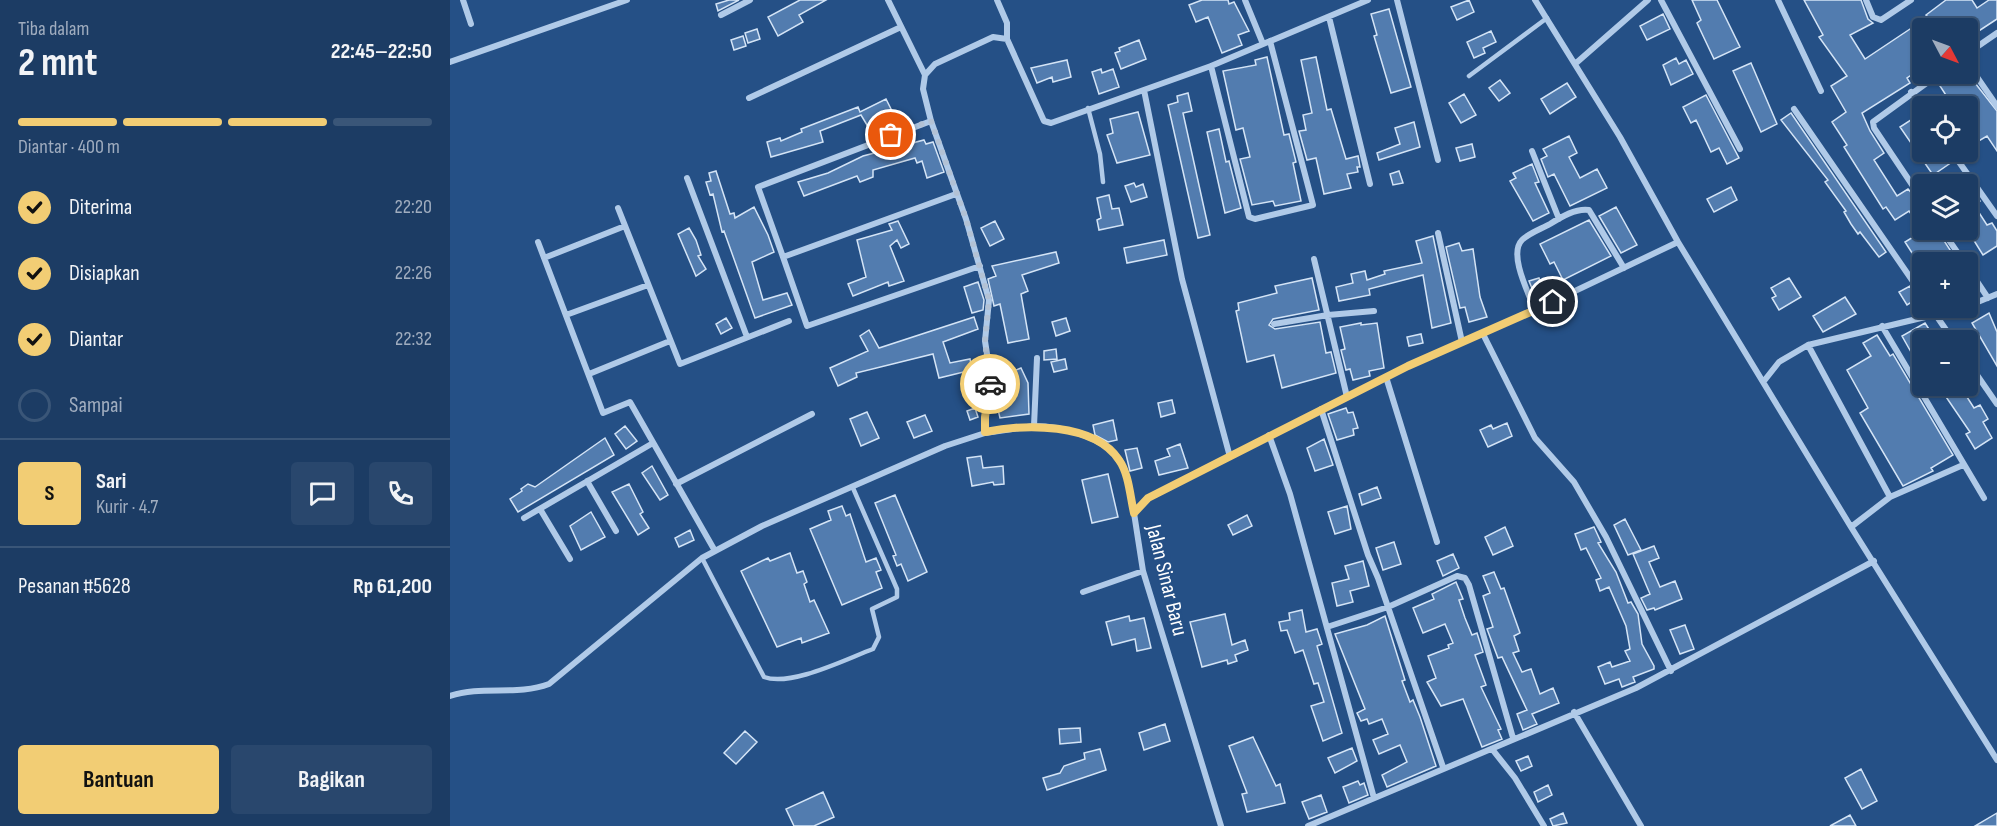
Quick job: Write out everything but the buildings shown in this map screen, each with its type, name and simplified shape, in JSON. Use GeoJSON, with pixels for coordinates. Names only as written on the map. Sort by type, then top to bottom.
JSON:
{"type":"FeatureCollection","features":[{"type":"Feature","properties":{"kind":"street"},"geometry":{"type":"LineString","coordinates":[[463,0],[471,24]]}},
{"type":"Feature","properties":{"kind":"street"},"geometry":{"type":"LineString","coordinates":[[450,62],[627,0]]}},
{"type":"Feature","properties":{"kind":"street"},"geometry":{"type":"LineString","coordinates":[[721,15],[750,0]]}},
{"type":"Feature","properties":{"kind":"street"},"geometry":{"type":"LineString","coordinates":[[888,0],[925,75]]}},
{"type":"Feature","properties":{"kind":"street"},"geometry":{"type":"LineString","coordinates":[[997,0],[1007,23],[1007,39],[1044,121],[1051,123],[1211,66],[1368,0]]}},
{"type":"Feature","properties":{"kind":"street"},"geometry":{"type":"LineString","coordinates":[[1245,0],[1263,44]]}},
{"type":"Feature","properties":{"kind":"street"},"geometry":{"type":"LineString","coordinates":[[1346,0],[1351,8]]}},
{"type":"Feature","properties":{"kind":"street"},"geometry":{"type":"LineString","coordinates":[[1397,0],[1438,160]]}},
{"type":"Feature","properties":{"kind":"street"},"geometry":{"type":"LineString","coordinates":[[1535,0],[1620,137],[1678,242],[1851,527],[1997,760]]}},
{"type":"Feature","properties":{"kind":"street"},"geometry":{"type":"LineString","coordinates":[[1575,64],[1648,0]]}},
{"type":"Feature","properties":{"kind":"street"},"geometry":{"type":"LineString","coordinates":[[1661,0],[1740,149]]}},
{"type":"Feature","properties":{"kind":"street"},"geometry":{"type":"LineString","coordinates":[[1778,0],[1821,91]]}},
{"type":"Feature","properties":{"kind":"street"},"geometry":{"type":"LineString","coordinates":[[1866,0],[1873,17],[1881,20],[1911,0]]}},
{"type":"Feature","properties":{"kind":"street"},"geometry":{"type":"LineString","coordinates":[[1329,17],[1371,184]]}},
{"type":"Feature","properties":{"kind":"street"},"geometry":{"type":"LineString","coordinates":[[748,98],[901,27]]}},
{"type":"Feature","properties":{"kind":"street"},"geometry":{"type":"LineString","coordinates":[[1978,46],[1997,33]]}},
{"type":"Feature","properties":{"kind":"street"},"geometry":{"type":"LineString","coordinates":[[985,432],[991,380],[985,341],[990,310],[980,266],[931,121],[923,89],[925,75],[934,64],[993,37],[1007,39]]}},
{"type":"Feature","properties":{"kind":"street"},"geometry":{"type":"LineString","coordinates":[[1211,66],[1249,217],[1255,219],[1313,205],[1270,41]]}},
{"type":"Feature","properties":{"kind":"street"},"geometry":{"type":"LineString","coordinates":[[1978,78],[1997,106]]}},
{"type":"Feature","properties":{"kind":"street"},"geometry":{"type":"LineString","coordinates":[[1912,185],[1874,128],[1873,122],[1923,84]]}},
{"type":"Feature","properties":{"kind":"street"},"geometry":{"type":"LineString","coordinates":[[1989,94],[1997,88]]}},
{"type":"Feature","properties":{"kind":"street"},"geometry":{"type":"LineString","coordinates":[[1144,90],[1182,279],[1230,457]]}},
{"type":"Feature","properties":{"kind":"street"},"geometry":{"type":"LineString","coordinates":[[1911,92],[1914,96]]}},
{"type":"Feature","properties":{"kind":"street"},"geometry":{"type":"LineString","coordinates":[[1794,109],[1912,280]]}},
{"type":"Feature","properties":{"kind":"street"},"geometry":{"type":"LineString","coordinates":[[931,121],[758,187],[807,326],[980,266]]}},
{"type":"Feature","properties":{"kind":"street"},"geometry":{"type":"LineString","coordinates":[[1533,152],[1559,219]]}},
{"type":"Feature","properties":{"kind":"street"},"geometry":{"type":"LineString","coordinates":[[1959,162],[1996,213]]}},
{"type":"Feature","properties":{"kind":"street"},"geometry":{"type":"LineString","coordinates":[[687,178],[747,337]]}},
{"type":"Feature","properties":{"kind":"street"},"geometry":{"type":"LineString","coordinates":[[783,257],[956,194]]}},
{"type":"Feature","properties":{"kind":"street"},"geometry":{"type":"LineString","coordinates":[[618,208],[680,364],[789,321]]}},
{"type":"Feature","properties":{"kind":"street"},"geometry":{"type":"LineString","coordinates":[[1535,310],[1517,261],[1518,246],[1523,239],[1559,219],[1581,210],[1589,210],[1624,268]]}},
{"type":"Feature","properties":{"kind":"street"},"geometry":{"type":"LineString","coordinates":[[544,258],[625,226]]}},
{"type":"Feature","properties":{"kind":"street"},"geometry":{"type":"LineString","coordinates":[[1438,234],[1462,342]]}},
{"type":"Feature","properties":{"kind":"street"},"geometry":{"type":"LineString","coordinates":[[538,242],[603,413],[630,402],[715,551]]}},
{"type":"Feature","properties":{"kind":"street","name":"Jalan Sinar Baru"},"geometry":{"type":"LineString","coordinates":[[1221,826],[1143,571],[1134,513],[1148,498],[1321,409],[1678,242]]}},
{"type":"Feature","properties":{"kind":"street"},"geometry":{"type":"LineString","coordinates":[[1314,259],[1347,397]]}},
{"type":"Feature","properties":{"kind":"street"},"geometry":{"type":"LineString","coordinates":[[1978,283],[1988,298]]}},
{"type":"Feature","properties":{"kind":"street"},"geometry":{"type":"LineString","coordinates":[[566,315],[648,285]]}},
{"type":"Feature","properties":{"kind":"street"},"geometry":{"type":"LineString","coordinates":[[1978,302],[1997,294]]}},
{"type":"Feature","properties":{"kind":"street"},"geometry":{"type":"LineString","coordinates":[[1274,324],[1328,315],[1374,311]]}},
{"type":"Feature","properties":{"kind":"street"},"geometry":{"type":"LineString","coordinates":[[1764,381],[1779,362],[1808,345],[1918,318]]}},
{"type":"Feature","properties":{"kind":"street"},"geometry":{"type":"LineString","coordinates":[[1882,326],[1984,498]]}},
{"type":"Feature","properties":{"kind":"street"},"geometry":{"type":"LineString","coordinates":[[1483,334],[1535,438],[1574,482],[1606,537],[1671,671]]}},
{"type":"Feature","properties":{"kind":"street"},"geometry":{"type":"LineString","coordinates":[[589,374],[670,341]]}},
{"type":"Feature","properties":{"kind":"street"},"geometry":{"type":"LineString","coordinates":[[1808,345],[1890,498]]}},
{"type":"Feature","properties":{"kind":"street"},"geometry":{"type":"LineString","coordinates":[[1034,426],[1037,358]]}},
{"type":"Feature","properties":{"kind":"street"},"geometry":{"type":"LineString","coordinates":[[1978,376],[1997,404]]}},
{"type":"Feature","properties":{"kind":"street"},"geometry":{"type":"LineString","coordinates":[[1386,377],[1437,542]]}},
{"type":"Feature","properties":{"kind":"street"},"geometry":{"type":"LineString","coordinates":[[1321,409],[1368,555],[1443,767]]}},
{"type":"Feature","properties":{"kind":"street"},"geometry":{"type":"LineString","coordinates":[[676,484],[813,414]]}},
{"type":"Feature","properties":{"kind":"street"},"geometry":{"type":"LineString","coordinates":[[450,696],[464,691],[536,689],[549,684],[702,558],[762,526],[945,446],[985,432],[1034,426],[1063,429],[1101,443],[1118,458],[1124,471],[1134,513]]}},
{"type":"Feature","properties":{"kind":"street"},"geometry":{"type":"LineString","coordinates":[[1269,435],[1290,494],[1374,798]]}},
{"type":"Feature","properties":{"kind":"street"},"geometry":{"type":"LineString","coordinates":[[524,518],[653,443]]}},
{"type":"Feature","properties":{"kind":"street"},"geometry":{"type":"LineString","coordinates":[[1851,527],[1890,498],[1963,465]]}},
{"type":"Feature","properties":{"kind":"street"},"geometry":{"type":"LineString","coordinates":[[587,482],[616,531]]}},
{"type":"Feature","properties":{"kind":"street"},"geometry":{"type":"LineString","coordinates":[[540,509],[570,559]]}},
{"type":"Feature","properties":{"kind":"street"},"geometry":{"type":"LineString","coordinates":[[1308,826],[1671,671],[1874,561]]}},
{"type":"Feature","properties":{"kind":"street"},"geometry":{"type":"LineString","coordinates":[[1083,592],[1143,571]]}},
{"type":"Feature","properties":{"kind":"street"},"geometry":{"type":"LineString","coordinates":[[1327,627],[1388,607],[1457,576],[1465,578],[1513,738]]}},
{"type":"Feature","properties":{"kind":"street"},"geometry":{"type":"LineString","coordinates":[[1574,712],[1641,826]]}},
{"type":"Feature","properties":{"kind":"street"},"geometry":{"type":"LineString","coordinates":[[1492,749],[1515,778],[1544,826]]}},
{"type":"Feature","properties":{"kind":"lane"},"geometry":{"type":"LineString","coordinates":[[1469,76],[1547,18]]}},
{"type":"Feature","properties":{"kind":"lane"},"geometry":{"type":"LineString","coordinates":[[1088,108],[1100,154],[1103,182]]}},
{"type":"Feature","properties":{"kind":"lane"},"geometry":{"type":"LineString","coordinates":[[702,558],[764,677],[775,681],[810,673],[873,649],[879,637],[872,609],[897,597],[897,589],[853,488]]}},
{"type":"Feature","properties":{"kind":"way so far"},"geometry":{"type":"LineString","coordinates":[[891,135],[931,121],[966,219],[989,300],[990,310],[985,341],[990,384]]}},
{"type":"Feature","properties":{"kind":"route"},"geometry":{"type":"LineString","coordinates":[[990,384],[985,432],[1048,426],[1101,443],[1118,458],[1124,471],[1134,513],[1148,498],[1269,435],[1408,366],[1553,302]]}}]}
